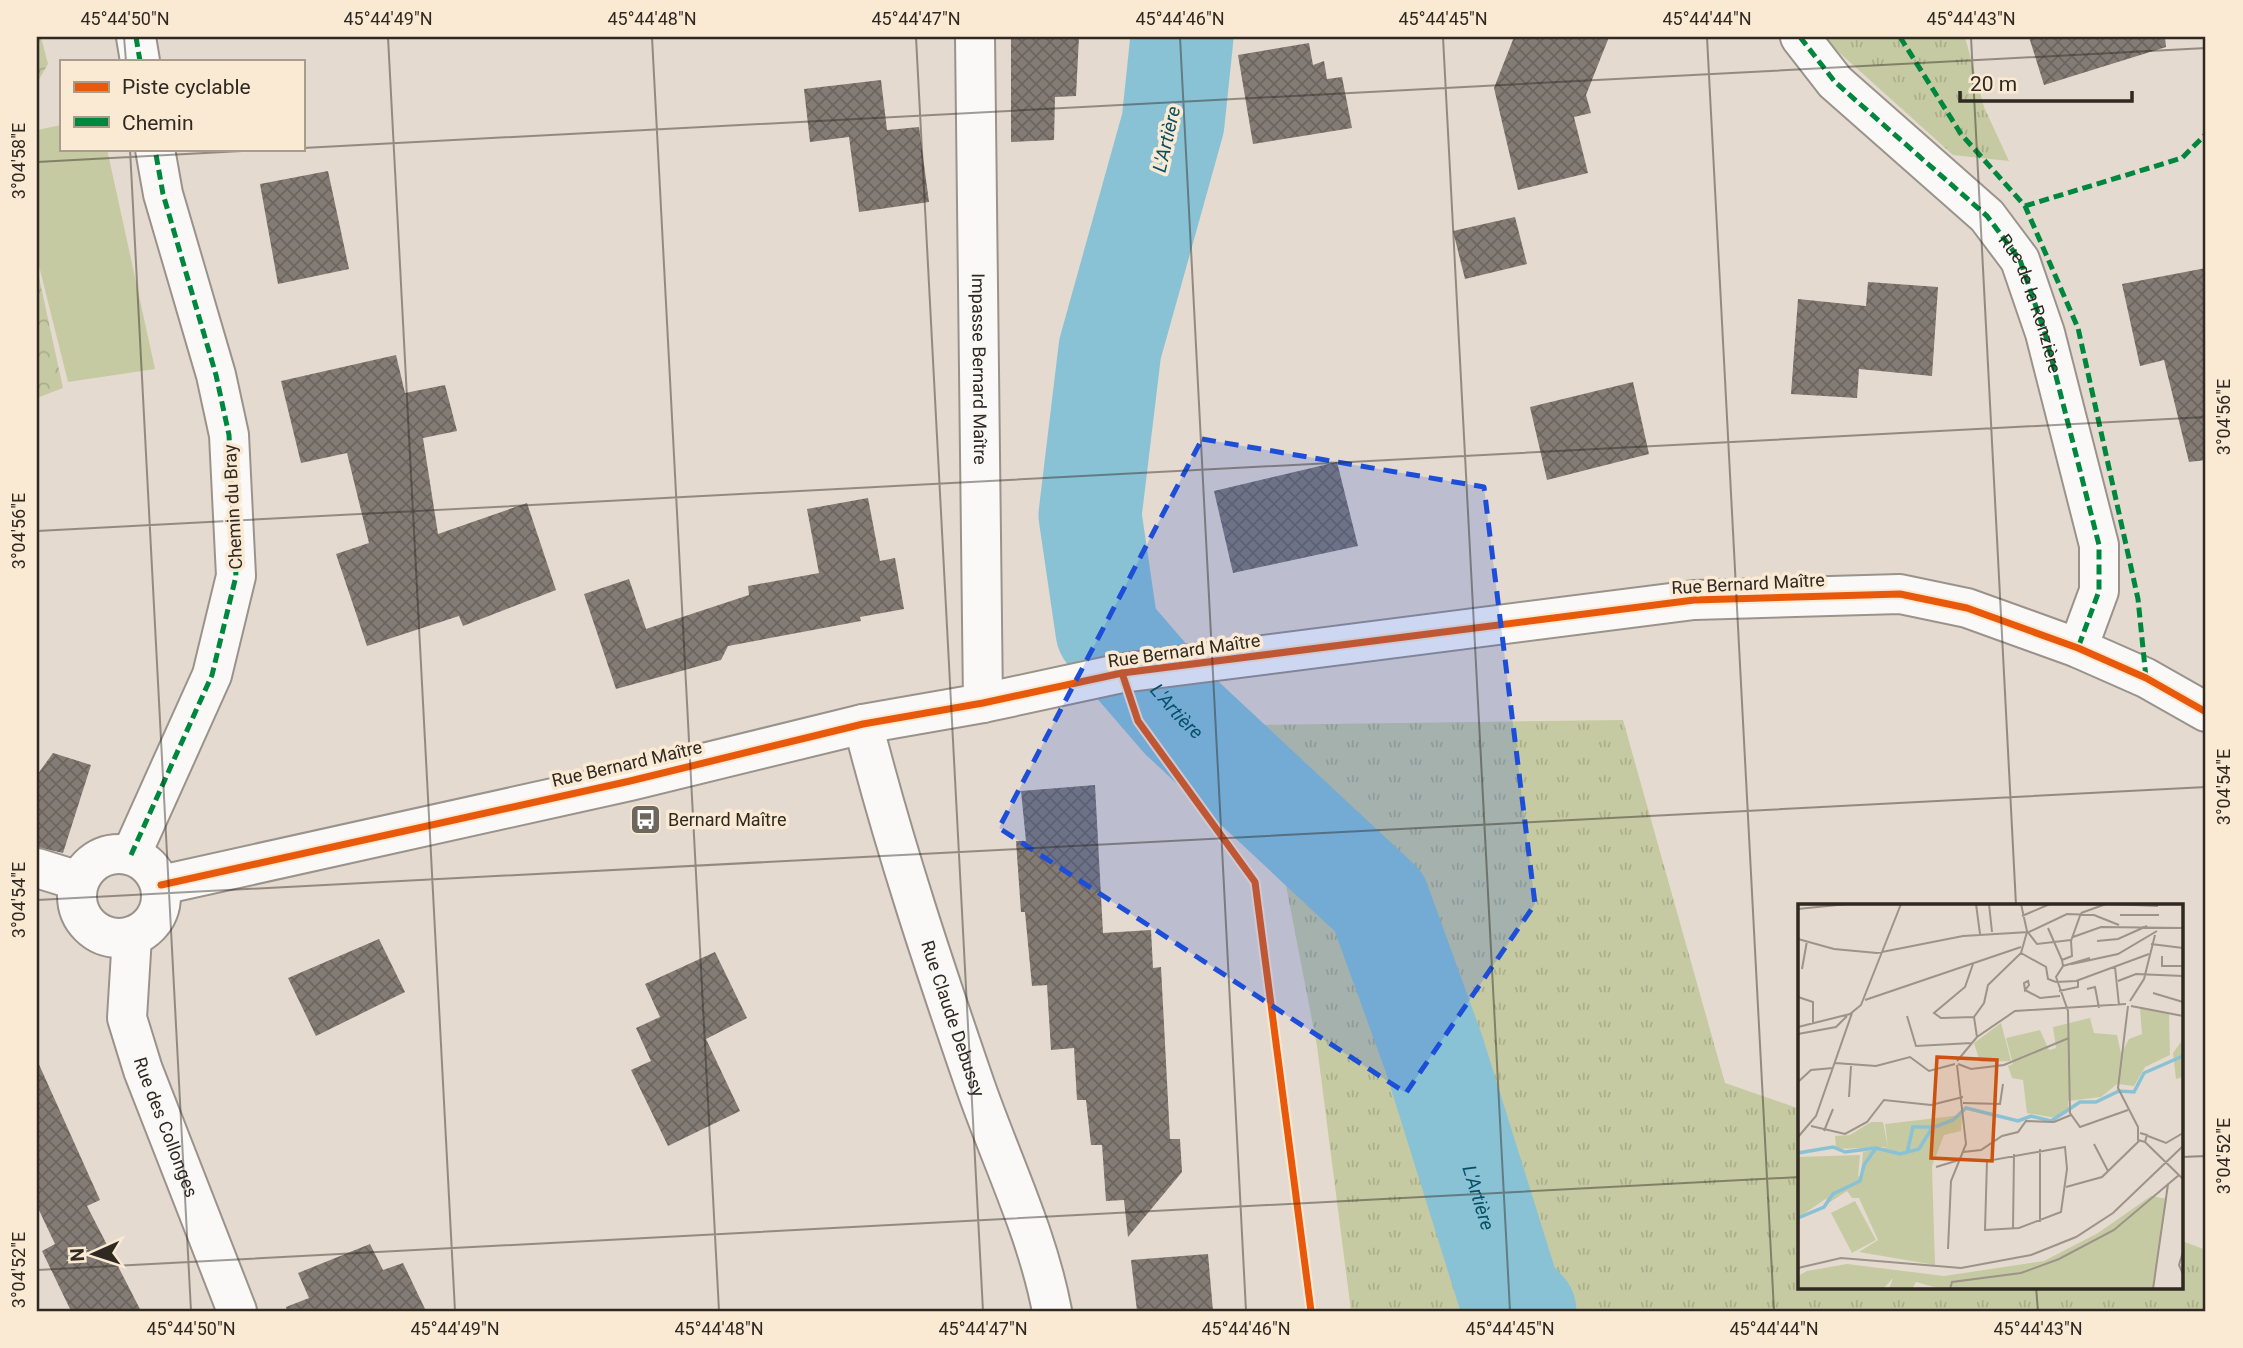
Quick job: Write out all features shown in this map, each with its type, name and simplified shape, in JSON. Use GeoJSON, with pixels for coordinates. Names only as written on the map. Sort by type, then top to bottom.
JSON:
{"type":"FeatureCollection","features":[{"type":"Feature","properties":{"kind":"street"},"geometry":{"type":"LineString","coordinates":[[136,37],[140,60]]}},
{"type":"Feature","properties":{"kind":"street","name":"Impasse Bernard Maître"},"geometry":{"type":"LineString","coordinates":[[975,37],[983,703]]}},
{"type":"Feature","properties":{"kind":"street","name":"Rue de la Ronzière"},"geometry":{"type":"LineString","coordinates":[[1800,37],[1835,82],[1987,216],[2020,260],[2045,333],[2099,545],[2099,591],[2078,648]]}},
{"type":"Feature","properties":{"kind":"street","name":"Chemin du Bray"},"geometry":{"type":"LineString","coordinates":[[131,855],[212,676],[236,576],[229,435],[216,375],[163,194],[155,150]]}},
{"type":"Feature","properties":{"kind":"street","name":"Rue Bernard Maître"},"geometry":{"type":"LineString","coordinates":[[160,885],[630,781],[863,724],[983,703],[1122,673],[1695,600],[1900,594],[1966,608],[2078,648],[2146,678],[2206,712]]}},
{"type":"Feature","properties":{"kind":"street","name":"Rue Claude Debussy"},"geometry":{"type":"LineString","coordinates":[[863,724],[888,823],[975,1086],[1035,1243],[1052,1311]]}},
{"type":"Feature","properties":{"kind":"street"},"geometry":{"type":"LineString","coordinates":[[119,853],[131,855],[150,866],[160,885],[159,911],[143,931],[132,936],[105,936],[84,920],[76,895],[79,881],[95,860],[119,853]]}},
{"type":"Feature","properties":{"kind":"street"},"geometry":{"type":"LineString","coordinates":[[37,868],[79,881]]}},
{"type":"Feature","properties":{"kind":"street","name":"Rue des Collonges"},"geometry":{"type":"LineString","coordinates":[[132,936],[127,1018],[143,1070],[237,1311]]}},
{"type":"Feature","properties":{"kind":"highlighted area"},"geometry":{"type":"Polygon","coordinates":[[[1202,439],[1484,487],[1535,904],[1406,1093],[999,828],[1202,439]]]}},
{"type":"Feature","properties":{"kind":"green space"},"geometry":{"type":"Polygon","coordinates":[[[37,37],[41,37],[48,64],[37,83],[37,37]]]}},
{"type":"Feature","properties":{"kind":"green space"},"geometry":{"type":"Polygon","coordinates":[[[1822,37],[1965,37],[1984,107],[2009,161],[1953,155],[1822,37]]]}},
{"type":"Feature","properties":{"kind":"green space"},"geometry":{"type":"Polygon","coordinates":[[[60,125],[60,150],[107,150],[155,369],[68,382],[37,258],[37,130],[60,125]]]}},
{"type":"Feature","properties":{"kind":"green space"},"geometry":{"type":"Polygon","coordinates":[[[37,268],[63,388],[37,398],[37,268]]]}},
{"type":"Feature","properties":{"kind":"green space"},"geometry":{"type":"Polygon","coordinates":[[[1623,720],[1725,1083],[1798,1108],[1798,1288],[2184,1288],[2184,1242],[2206,1250],[2206,1311],[1351,1311],[1317,1046],[1255,725],[1623,720]]]}},
{"type":"Feature","properties":{"kind":"building"},"geometry":{"type":"Polygon","coordinates":[[[1011,37],[1079,37],[1076,96],[1055,97],[1054,140],[1011,142],[1011,37]]]}},
{"type":"Feature","properties":{"kind":"building"},"geometry":{"type":"Polygon","coordinates":[[[1514,37],[1609,37],[1586,95],[1591,113],[1574,117],[1588,173],[1518,190],[1494,88],[1514,37]]]}},
{"type":"Feature","properties":{"kind":"building"},"geometry":{"type":"Polygon","coordinates":[[[2029,37],[2165,37],[2166,47],[2044,85],[2029,37]]]}},
{"type":"Feature","properties":{"kind":"building"},"geometry":{"type":"Polygon","coordinates":[[[1309,43],[1313,65],[1324,61],[1327,79],[1342,77],[1352,128],[1253,144],[1238,55],[1309,43]]]}},
{"type":"Feature","properties":{"kind":"building"},"geometry":{"type":"Polygon","coordinates":[[[881,80],[887,130],[919,127],[929,202],[859,212],[849,137],[810,142],[804,89],[881,80]]]}},
{"type":"Feature","properties":{"kind":"building"},"geometry":{"type":"Polygon","coordinates":[[[328,171],[349,269],[278,284],[260,184],[328,171]]]}},
{"type":"Feature","properties":{"kind":"building"},"geometry":{"type":"Polygon","coordinates":[[[1515,217],[1527,264],[1465,279],[1453,231],[1515,217]]]}},
{"type":"Feature","properties":{"kind":"building"},"geometry":{"type":"Polygon","coordinates":[[[2206,268],[2206,460],[2189,462],[2164,360],[2140,366],[2122,284],[2206,268]]]}},
{"type":"Feature","properties":{"kind":"building"},"geometry":{"type":"Polygon","coordinates":[[[1868,282],[1938,287],[1932,376],[1859,369],[1857,398],[1791,394],[1798,299],[1866,306],[1868,282]]]}},
{"type":"Feature","properties":{"kind":"building"},"geometry":{"type":"Polygon","coordinates":[[[396,355],[405,393],[445,385],[457,431],[423,438],[438,534],[527,503],[556,590],[463,626],[459,616],[367,646],[336,554],[369,543],[347,453],[301,463],[281,381],[396,355]]]}},
{"type":"Feature","properties":{"kind":"building"},"geometry":{"type":"Polygon","coordinates":[[[1633,382],[1649,454],[1547,480],[1530,407],[1633,382]]]}},
{"type":"Feature","properties":{"kind":"building"},"geometry":{"type":"Polygon","coordinates":[[[1337,462],[1358,546],[1233,573],[1214,491],[1337,462]]]}},
{"type":"Feature","properties":{"kind":"building"},"geometry":{"type":"Polygon","coordinates":[[[868,498],[880,561],[895,558],[904,609],[860,617],[861,621],[728,646],[721,660],[616,689],[584,594],[629,579],[646,629],[749,595],[748,586],[819,573],[807,509],[868,498]]]}},
{"type":"Feature","properties":{"kind":"building"},"geometry":{"type":"Polygon","coordinates":[[[53,753],[91,765],[63,853],[37,847],[37,775],[53,753]]]}},
{"type":"Feature","properties":{"kind":"building"},"geometry":{"type":"Polygon","coordinates":[[[1095,785],[1103,933],[1151,930],[1153,968],[1161,967],[1170,1139],[1180,1139],[1182,1172],[1128,1237],[1124,1200],[1106,1201],[1102,1145],[1091,1145],[1086,1100],[1077,1100],[1074,1048],[1051,1050],[1047,985],[1032,986],[1025,912],[1021,912],[1016,841],[1026,841],[1021,791],[1095,785]]]}},
{"type":"Feature","properties":{"kind":"building"},"geometry":{"type":"Polygon","coordinates":[[[379,939],[405,992],[316,1036],[288,978],[379,939]]]}},
{"type":"Feature","properties":{"kind":"building"},"geometry":{"type":"Polygon","coordinates":[[[715,952],[747,1018],[706,1039],[740,1111],[668,1146],[631,1070],[651,1061],[636,1028],[660,1017],[645,984],[715,952]]]}},
{"type":"Feature","properties":{"kind":"building"},"geometry":{"type":"Polygon","coordinates":[[[37,1060],[100,1200],[87,1206],[141,1311],[71,1311],[42,1251],[55,1244],[37,1206],[37,1060]]]}},
{"type":"Feature","properties":{"kind":"building"},"geometry":{"type":"Polygon","coordinates":[[[370,1244],[383,1270],[403,1263],[426,1311],[287,1311],[286,1307],[309,1298],[298,1273],[370,1244]]]}},
{"type":"Feature","properties":{"kind":"building"},"geometry":{"type":"Polygon","coordinates":[[[1208,1254],[1213,1311],[1137,1311],[1131,1260],[1208,1254]]]}},
{"type":"Feature","properties":{"kind":"waterway","name":"L'Artière"},"geometry":{"type":"LineString","coordinates":[[1182,37],[1173,123],[1110,349],[1090,515],[1107,631],[1182,718],[1379,902],[1434,1054],[1509,1294],[1525,1311]]}},
{"type":"Feature","properties":{"kind":"marked path"},"geometry":{"type":"LineString","coordinates":[[136,37],[140,60]]}},
{"type":"Feature","properties":{"kind":"marked path"},"geometry":{"type":"LineString","coordinates":[[1800,37],[1835,82],[1987,216],[2020,260],[2045,333],[2099,545],[2099,591],[2078,648]]}},
{"type":"Feature","properties":{"kind":"marked path"},"geometry":{"type":"LineString","coordinates":[[1900,37],[1961,134],[2025,206],[2078,328],[2138,599],[2146,678]]}},
{"type":"Feature","properties":{"kind":"marked path"},"geometry":{"type":"LineString","coordinates":[[2025,206],[2182,158],[2206,134]]}},
{"type":"Feature","properties":{"kind":"marked path"},"geometry":{"type":"LineString","coordinates":[[131,855],[212,675],[236,576],[229,435],[216,375],[163,194],[155,150]]}},
{"type":"Feature","properties":{"kind":"cycle path"},"geometry":{"type":"LineString","coordinates":[[161,885],[630,781],[863,724],[983,703],[1122,673],[1694,600],[1900,594],[1967,608],[2078,648],[2146,678],[2206,712]]}},
{"type":"Feature","properties":{"kind":"cycle path"},"geometry":{"type":"LineString","coordinates":[[1122,673],[1138,721],[1255,882],[1311,1311]]}},
{"type":"Feature","properties":{"kind":"place","name":"Bernard Maître"},"geometry":{"type":"Point","coordinates":[645,820]}}]}
